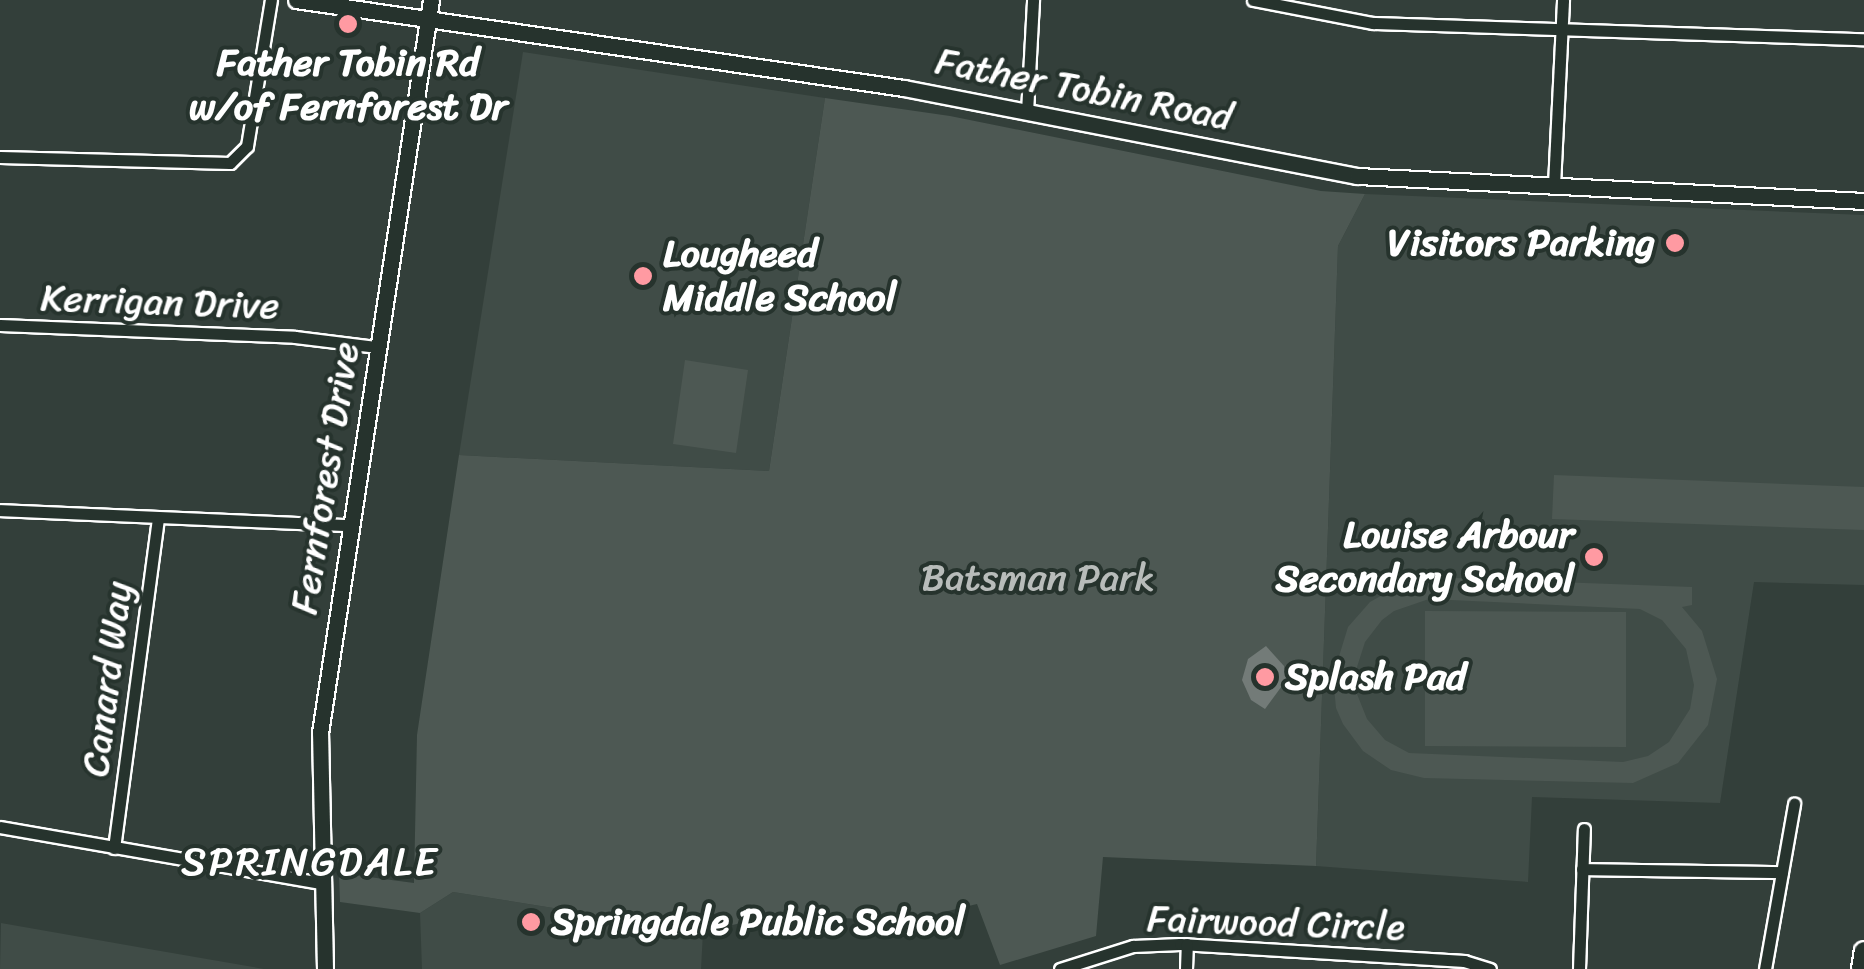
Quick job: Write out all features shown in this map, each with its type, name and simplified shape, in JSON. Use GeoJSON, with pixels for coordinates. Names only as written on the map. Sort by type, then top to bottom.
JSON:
{"type":"FeatureCollection","features":[{"type":"Feature","properties":{"kind":"main road"},"geometry":{"type":"LineString","coordinates":[[1861,969],[1864,951]]}},
{"type":"Feature","properties":{"kind":"street"},"geometry":{"type":"LineString","coordinates":[[0,157],[230,163],[247,146],[271,0]]}},
{"type":"Feature","properties":{"kind":"street","name":"Father Tobin Road"},"geometry":{"type":"LineString","coordinates":[[296,0],[430,8],[904,88],[1356,176],[1864,201]]}},
{"type":"Feature","properties":{"kind":"street"},"geometry":{"type":"LineString","coordinates":[[1027,112],[1033,0]]}},
{"type":"Feature","properties":{"kind":"street"},"geometry":{"type":"LineString","coordinates":[[1252,0],[1373,23],[1562,26],[1864,39]]}},
{"type":"Feature","properties":{"kind":"street"},"geometry":{"type":"LineString","coordinates":[[1554,185],[1563,0]]}},
{"type":"Feature","properties":{"kind":"street","name":"Fernforest Drive"},"geometry":{"type":"LineString","coordinates":[[325,969],[318,754],[430,8]]}},
{"type":"Feature","properties":{"kind":"street","name":"Kerrigan Drive"},"geometry":{"type":"LineString","coordinates":[[0,325],[295,337],[377,347]]}},
{"type":"Feature","properties":{"kind":"street"},"geometry":{"type":"LineString","coordinates":[[0,510],[350,525]]}},
{"type":"Feature","properties":{"kind":"street","name":"Canard Way"},"geometry":{"type":"LineString","coordinates":[[114,848],[158,518]]}},
{"type":"Feature","properties":{"kind":"street"},"geometry":{"type":"LineString","coordinates":[[1765,969],[1794,804]]}},
{"type":"Feature","properties":{"kind":"street"},"geometry":{"type":"LineString","coordinates":[[0,827],[321,884]]}},
{"type":"Feature","properties":{"kind":"street"},"geometry":{"type":"LineString","coordinates":[[1579,969],[1584,829]]}},
{"type":"Feature","properties":{"kind":"street"},"geometry":{"type":"LineString","coordinates":[[1582,869],[1782,872]]}},
{"type":"Feature","properties":{"kind":"street"},"geometry":{"type":"LineString","coordinates":[[1186,969],[1187,944]]}},
{"type":"Feature","properties":{"kind":"street","name":"Fairwood Circle"},"geometry":{"type":"LineString","coordinates":[[1060,969],[1132,946],[1187,944],[1464,961],[1490,969]]}},
{"type":"Feature","properties":{"kind":"street"},"geometry":{"type":"LineString","coordinates":[[1336,952],[1336,968]]}},
{"type":"Feature","properties":{"kind":"shaded area","name":"Lougheed Middle School"},"geometry":{"type":"Polygon","coordinates":[[[523,52],[825,98],[769,471],[459,455],[523,52]]]}},
{"type":"Feature","properties":{"kind":"shaded area","name":"Louise Arbour Secondary School"},"geometry":{"type":"Polygon","coordinates":[[[1365,194],[1864,215],[1864,585],[1754,582],[1720,803],[1532,797],[1528,882],[1316,866],[1338,246],[1365,194]]]}},
{"type":"Feature","properties":{"kind":"shaded area","name":"Splash Pad"},"geometry":{"type":"Polygon","coordinates":[[[1266,646],[1284,666],[1287,679],[1265,709],[1251,700],[1242,680],[1248,659],[1266,646]]]}},
{"type":"Feature","properties":{"kind":"shaded area","name":"Springdale Public School"},"geometry":{"type":"Polygon","coordinates":[[[453,892],[703,932],[701,969],[422,969],[420,913],[453,892]]]}},
{"type":"Feature","properties":{"kind":"shaded area"},"geometry":{"type":"Polygon","coordinates":[[[1,923],[149,949],[264,969],[0,969],[1,923]]]}},
{"type":"Feature","properties":{"kind":"green space","name":"Batsman Park"},"geometry":{"type":"Polygon","coordinates":[[[825,98],[950,116],[1321,191],[1365,194],[1338,246],[1316,866],[1103,857],[1096,936],[1000,965],[977,904],[907,921],[775,915],[703,932],[453,892],[420,913],[340,902],[339,873],[414,883],[417,735],[459,455],[769,471],[825,98]]]}},
{"type":"Feature","properties":{"kind":"green space"},"geometry":{"type":"Polygon","coordinates":[[[685,360],[748,370],[736,453],[673,444],[685,360]]]}},
{"type":"Feature","properties":{"kind":"green space"},"geometry":{"type":"Polygon","coordinates":[[[1554,475],[1864,487],[1864,530],[1552,519],[1554,475]]]}},
{"type":"Feature","properties":{"kind":"green space"},"geometry":{"type":"Polygon","coordinates":[[[1402,576],[1692,587],[1692,605],[1682,607],[1702,631],[1717,679],[1708,725],[1678,763],[1633,783],[1424,778],[1391,770],[1363,751],[1343,724],[1336,708],[1333,676],[1348,627],[1370,602],[1400,585],[1402,576]],[[1429,599],[1394,611],[1365,642],[1357,667],[1357,694],[1367,719],[1385,740],[1409,753],[1623,762],[1648,756],[1669,742],[1690,709],[1694,685],[1686,649],[1662,620],[1640,609],[1429,599]]]}},
{"type":"Feature","properties":{"kind":"green space"},"geometry":{"type":"Polygon","coordinates":[[[1425,611],[1626,612],[1626,747],[1425,746],[1425,611]]]}},
{"type":"Feature","properties":{"kind":"place","name":"Father Tobin Rd w/of Fernforest Dr"},"geometry":{"type":"Point","coordinates":[348,24]}},
{"type":"Feature","properties":{"kind":"place","name":"Visitors Parking"},"geometry":{"type":"Point","coordinates":[1675,243]}},
{"type":"Feature","properties":{"kind":"place","name":"Lougheed Middle School"},"geometry":{"type":"Point","coordinates":[643,276]}},
{"type":"Feature","properties":{"kind":"place","name":"Louise Arbour Secondary School"},"geometry":{"type":"Point","coordinates":[1594,557]}},
{"type":"Feature","properties":{"kind":"place","name":"Splash Pad"},"geometry":{"type":"Point","coordinates":[1265,677]}},
{"type":"Feature","properties":{"kind":"place","name":"Springdale Public School"},"geometry":{"type":"Point","coordinates":[531,922]}},
{"type":"Feature","properties":{"kind":"district","name":"SPRINGDALE"},"geometry":{"type":"Point","coordinates":[310,862]}}]}
